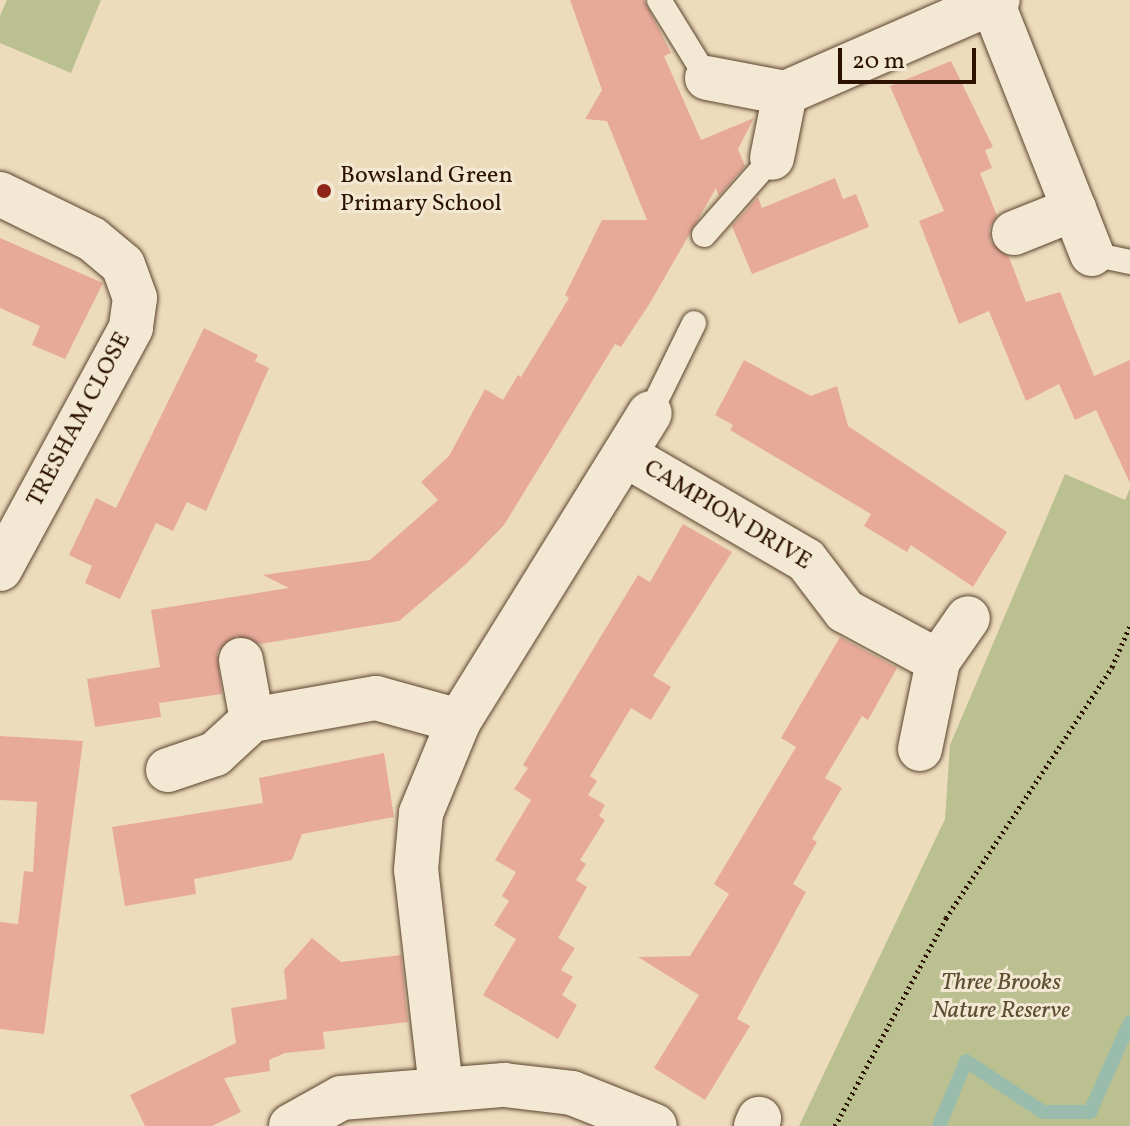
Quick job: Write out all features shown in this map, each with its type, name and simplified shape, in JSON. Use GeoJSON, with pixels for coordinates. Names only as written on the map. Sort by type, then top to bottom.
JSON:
{"type":"FeatureCollection","features":[{"type":"Feature","properties":{"kind":"street"},"geometry":{"type":"LineString","coordinates":[[707,78],[785,93],[995,1],[1074,209],[1111,258]]}},
{"type":"Feature","properties":{"kind":"street"},"geometry":{"type":"LineString","coordinates":[[772,158],[785,93]]}},
{"type":"Feature","properties":{"kind":"street","name":"TRESHAM CLOSE"},"geometry":{"type":"LineString","coordinates":[[0,194],[92,239],[123,265],[135,298],[131,328],[0,569]]}},
{"type":"Feature","properties":{"kind":"street"},"geometry":{"type":"LineString","coordinates":[[1014,233],[1074,209]]}},
{"type":"Feature","properties":{"kind":"street","name":"CAMPION DRIVE"},"geometry":{"type":"LineString","coordinates":[[441,1088],[416,844],[421,813],[459,721],[627,456],[650,413]]}},
{"type":"Feature","properties":{"kind":"street","name":"CAMPION DRIVE"},"geometry":{"type":"LineString","coordinates":[[627,456],[806,560],[845,611],[938,661]]}},
{"type":"Feature","properties":{"kind":"street"},"geometry":{"type":"LineString","coordinates":[[920,749],[938,661],[968,618]]}},
{"type":"Feature","properties":{"kind":"street"},"geometry":{"type":"LineString","coordinates":[[241,660],[252,720]]}},
{"type":"Feature","properties":{"kind":"street"},"geometry":{"type":"LineString","coordinates":[[168,770],[215,754],[252,720],[376,698],[459,721]]}},
{"type":"Feature","properties":{"kind":"street"},"geometry":{"type":"LineString","coordinates":[[291,1126],[341,1098],[504,1085],[572,1093],[655,1126]]}},
{"type":"Feature","properties":{"kind":"lane"},"geometry":{"type":"LineString","coordinates":[[659,0],[707,78]]}},
{"type":"Feature","properties":{"kind":"lane"},"geometry":{"type":"LineString","coordinates":[[704,235],[772,158]]}},
{"type":"Feature","properties":{"kind":"lane","name":"CAMPION DRIVE"},"geometry":{"type":"LineString","coordinates":[[650,413],[694,323]]}},
{"type":"Feature","properties":{"kind":"path"},"geometry":{"type":"LineString","coordinates":[[835,1126],[946,918],[1112,667],[1130,626]]}},
{"type":"Feature","properties":{"kind":"green space"},"geometry":{"type":"Polygon","coordinates":[[[7,0],[101,0],[71,73],[0,43],[0,16],[7,0]]]}},
{"type":"Feature","properties":{"kind":"green space","name":"Three Brooks Nature Reserve"},"geometry":{"type":"Polygon","coordinates":[[[1065,474],[1125,500],[1130,488],[1130,1126],[799,1126],[945,819],[950,745],[1065,474]]]}},
{"type":"Feature","properties":{"kind":"building"},"geometry":{"type":"Polygon","coordinates":[[[570,0],[644,0],[671,53],[664,56],[701,140],[754,118],[738,149],[745,166],[719,196],[716,188],[650,303],[621,347],[615,344],[504,525],[466,564],[399,621],[260,644],[236,636],[217,652],[222,694],[159,703],[161,717],[95,727],[87,679],[160,667],[151,610],[289,588],[263,575],[370,560],[438,500],[421,482],[449,456],[485,389],[503,400],[518,375],[521,377],[569,298],[565,295],[602,220],[647,220],[607,121],[585,119],[602,90],[570,0]]]}},
{"type":"Feature","properties":{"kind":"building"},"geometry":{"type":"Polygon","coordinates":[[[951,61],[993,147],[985,150],[992,168],[980,173],[997,216],[989,229],[991,242],[1009,257],[1026,302],[1060,292],[1094,376],[1130,360],[1130,483],[1096,410],[1075,420],[1059,384],[1026,401],[989,311],[959,324],[919,221],[944,211],[890,86],[951,61]]]}},
{"type":"Feature","properties":{"kind":"building"},"geometry":{"type":"Polygon","coordinates":[[[835,178],[843,199],[856,194],[869,227],[752,274],[732,226],[758,197],[762,208],[835,178]]]}},
{"type":"Feature","properties":{"kind":"building"},"geometry":{"type":"Polygon","coordinates":[[[0,238],[103,283],[65,359],[32,345],[40,326],[0,308],[0,238]]]}},
{"type":"Feature","properties":{"kind":"building"},"geometry":{"type":"Polygon","coordinates":[[[204,328],[258,355],[255,361],[269,368],[206,511],[187,502],[173,531],[156,523],[120,599],[85,583],[92,566],[69,555],[96,498],[116,508],[204,328]]]}},
{"type":"Feature","properties":{"kind":"building"},"geometry":{"type":"Polygon","coordinates":[[[744,360],[811,396],[837,386],[848,426],[1007,532],[973,587],[911,545],[907,552],[864,526],[871,514],[730,430],[733,425],[715,415],[744,360]]]}},
{"type":"Feature","properties":{"kind":"building"},"geometry":{"type":"Polygon","coordinates":[[[683,524],[732,552],[653,676],[671,687],[651,720],[631,708],[590,776],[597,781],[588,795],[605,805],[599,816],[605,820],[580,860],[586,864],[576,880],[587,887],[558,938],[575,948],[561,970],[573,977],[562,995],[577,1005],[558,1039],[483,995],[516,939],[494,925],[509,901],[502,896],[516,872],[495,860],[531,800],[514,789],[528,768],[523,765],[638,575],[650,582],[683,524]]]}},
{"type":"Feature","properties":{"kind":"building"},"geometry":{"type":"Polygon","coordinates":[[[840,637],[897,668],[868,720],[862,716],[825,778],[842,788],[812,839],[817,842],[793,884],[806,892],[737,1019],[750,1026],[705,1100],[654,1068],[699,995],[638,957],[690,956],[729,894],[714,884],[796,747],[781,738],[840,637]]]}},
{"type":"Feature","properties":{"kind":"building"},"geometry":{"type":"Polygon","coordinates":[[[0,736],[83,741],[44,1034],[0,1029],[0,922],[18,924],[24,871],[33,872],[37,802],[0,800],[0,736]]]}},
{"type":"Feature","properties":{"kind":"building"},"geometry":{"type":"Polygon","coordinates":[[[384,753],[394,817],[302,834],[292,860],[194,879],[196,894],[125,906],[112,827],[263,803],[259,778],[384,753]]]}},
{"type":"Feature","properties":{"kind":"building"},"geometry":{"type":"Polygon","coordinates":[[[312,938],[341,962],[401,955],[408,1022],[323,1032],[325,1049],[285,1053],[269,1060],[270,1071],[224,1078],[241,1112],[212,1126],[145,1126],[130,1095],[236,1043],[231,1008],[287,999],[284,970],[312,938]]]}},
{"type":"Feature","properties":{"kind":"waterway"},"geometry":{"type":"LineString","coordinates":[[939,1126],[966,1061],[1043,1112],[1090,1112],[1130,1022]]}},
{"type":"Feature","properties":{"kind":"place","name":"Bowsland Green Primary School"},"geometry":{"type":"Point","coordinates":[324,191]}}]}
